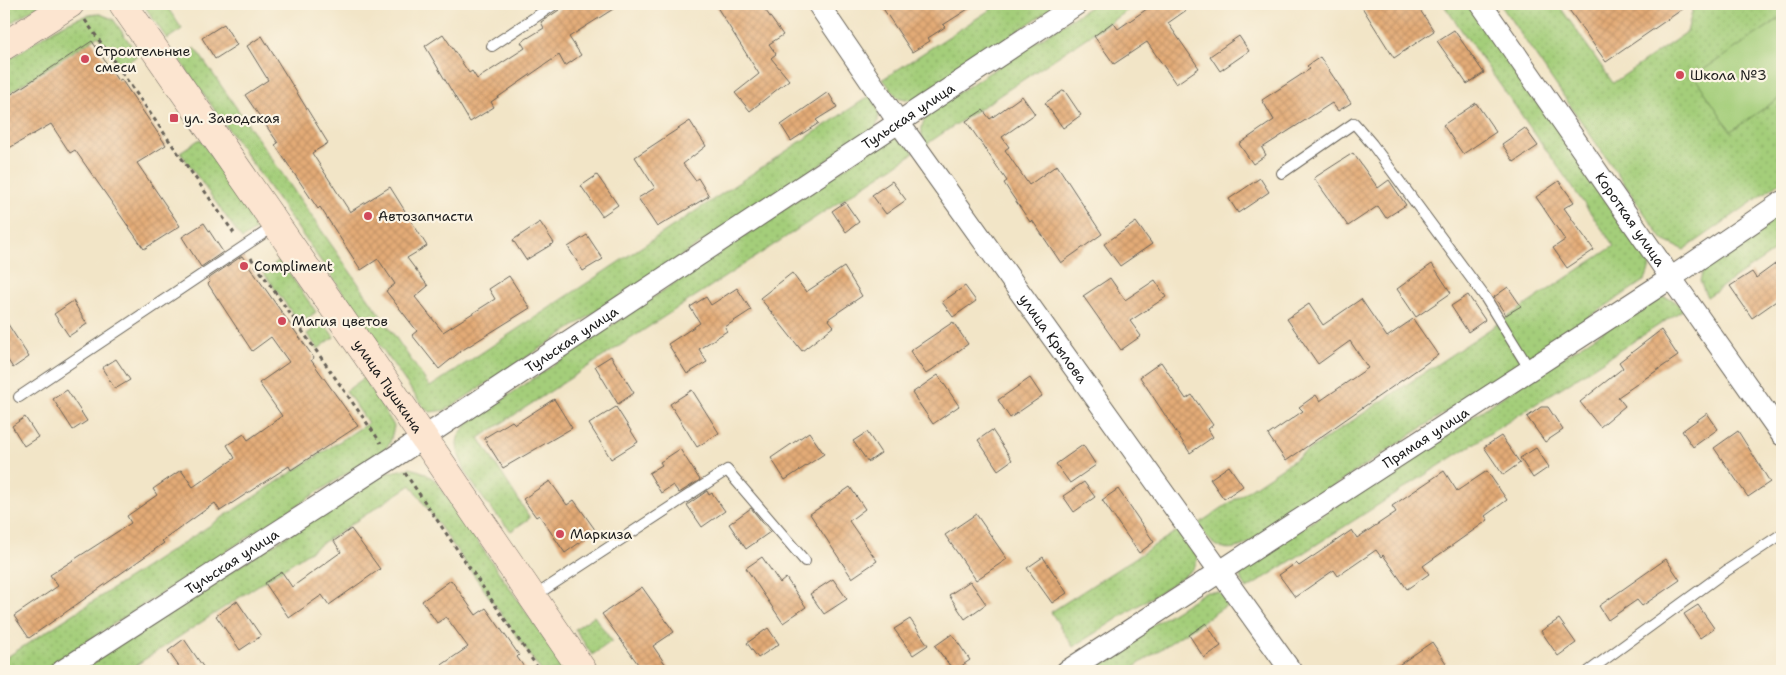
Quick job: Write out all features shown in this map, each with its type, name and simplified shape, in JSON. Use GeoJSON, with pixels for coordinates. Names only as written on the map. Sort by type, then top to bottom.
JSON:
{"type":"FeatureCollection","features":[{"type":"Feature","properties":{"kind":"main road","name":"улица Пушкина"},"geometry":{"type":"LineString","coordinates":[[123,4],[583,671]]}},
{"type":"Feature","properties":{"kind":"main road"},"geometry":{"type":"LineString","coordinates":[[4,46],[77,11]]}},
{"type":"Feature","properties":{"kind":"street","name":"улица Крылова"},"geometry":{"type":"LineString","coordinates":[[818,4],[899,122],[1291,671]]}},
{"type":"Feature","properties":{"kind":"street","name":"Тульская улица"},"geometry":{"type":"LineString","coordinates":[[62,671],[394,458],[1076,4]]}},
{"type":"Feature","properties":{"kind":"street","name":"Короткая улица"},"geometry":{"type":"LineString","coordinates":[[1481,4],[1782,435]]}},
{"type":"Feature","properties":{"kind":"street","name":"Прямая улица"},"geometry":{"type":"LineString","coordinates":[[1067,671],[1671,278],[1782,202]]}},
{"type":"Feature","properties":{"kind":"lane"},"geometry":{"type":"LineString","coordinates":[[492,46],[555,4]]}},
{"type":"Feature","properties":{"kind":"lane"},"geometry":{"type":"LineString","coordinates":[[1282,173],[1354,123],[1372,144],[1484,297],[1530,370]]}},
{"type":"Feature","properties":{"kind":"lane"},"geometry":{"type":"LineString","coordinates":[[19,397],[277,225]]}},
{"type":"Feature","properties":{"kind":"lane"},"geometry":{"type":"LineString","coordinates":[[532,598],[727,470],[805,561]]}},
{"type":"Feature","properties":{"kind":"lane"},"geometry":{"type":"LineString","coordinates":[[1589,671],[1726,570],[1782,534]]}},
{"type":"Feature","properties":{"kind":"path"},"geometry":{"type":"LineString","coordinates":[[77,11],[374,433],[394,458],[540,671]]}},
{"type":"Feature","properties":{"kind":"green space"},"geometry":{"type":"Polygon","coordinates":[[[4,4],[41,4],[4,27],[4,4]]]}},
{"type":"Feature","properties":{"kind":"green space"},"geometry":{"type":"Polygon","coordinates":[[[143,4],[165,4],[182,29],[167,39],[143,4]]]}},
{"type":"Feature","properties":{"kind":"green space"},"geometry":{"type":"Polygon","coordinates":[[[999,4],[1058,4],[914,101],[897,97],[883,79],[999,4]]]}},
{"type":"Feature","properties":{"kind":"green space"},"geometry":{"type":"Polygon","coordinates":[[[1094,4],[1137,4],[925,145],[922,128],[929,112],[1094,4]]]}},
{"type":"Feature","properties":{"kind":"green space"},"geometry":{"type":"Polygon","coordinates":[[[1443,4],[1472,4],[1645,251],[1650,267],[1645,280],[1245,545],[1229,549],[1217,546],[1207,537],[1198,524],[1614,246],[1443,4]]]}},
{"type":"Feature","properties":{"kind":"green space","name":"Школа №3"},"geometry":{"type":"Polygon","coordinates":[[[1500,4],[1558,4],[1613,83],[1687,32],[1694,4],[1782,4],[1782,181],[1684,250],[1663,240],[1500,4]]]}},
{"type":"Feature","properties":{"kind":"green space"},"geometry":{"type":"Polygon","coordinates":[[[100,14],[113,19],[138,55],[120,68],[98,36],[4,96],[4,63],[63,25],[88,15],[100,14]]]}},
{"type":"Feature","properties":{"kind":"green space"},"geometry":{"type":"Polygon","coordinates":[[[1782,17],[1782,96],[1731,131],[1694,76],[1782,17]]]}},
{"type":"Feature","properties":{"kind":"green space"},"geometry":{"type":"Polygon","coordinates":[[[195,48],[430,387],[871,95],[879,115],[875,129],[446,410],[430,412],[424,408],[179,59],[195,48]]]}},
{"type":"Feature","properties":{"kind":"green space"},"geometry":{"type":"Polygon","coordinates":[[[893,135],[902,136],[914,153],[479,438],[530,518],[511,531],[477,490],[463,465],[457,443],[460,434],[468,423],[893,135]]]}},
{"type":"Feature","properties":{"kind":"green space"},"geometry":{"type":"Polygon","coordinates":[[[200,139],[260,227],[242,239],[180,152],[200,139]]]}},
{"type":"Feature","properties":{"kind":"green space"},"geometry":{"type":"Polygon","coordinates":[[[1782,212],[1782,246],[1707,297],[1700,281],[1705,264],[1782,212]]]}},
{"type":"Feature","properties":{"kind":"green space"},"geometry":{"type":"Polygon","coordinates":[[[280,260],[316,312],[300,324],[263,272],[280,260]]]}},
{"type":"Feature","properties":{"kind":"green space"},"geometry":{"type":"Polygon","coordinates":[[[1657,296],[1672,299],[1684,309],[1247,589],[1240,577],[1244,566],[1657,296]]]}},
{"type":"Feature","properties":{"kind":"green space"},"geometry":{"type":"Polygon","coordinates":[[[323,322],[334,337],[318,349],[307,334],[323,322]]]}},
{"type":"Feature","properties":{"kind":"green space"},"geometry":{"type":"Polygon","coordinates":[[[364,378],[394,426],[390,443],[386,448],[41,671],[4,671],[4,659],[368,423],[346,391],[364,378]]]}},
{"type":"Feature","properties":{"kind":"green space"},"geometry":{"type":"Polygon","coordinates":[[[410,468],[423,472],[435,480],[567,671],[541,671],[411,485],[127,671],[75,671],[386,473],[410,468]]]}},
{"type":"Feature","properties":{"kind":"green space"},"geometry":{"type":"Polygon","coordinates":[[[1183,527],[1198,558],[1194,568],[1180,579],[1073,647],[1051,612],[1183,527]]]}},
{"type":"Feature","properties":{"kind":"green space"},"geometry":{"type":"Polygon","coordinates":[[[1205,592],[1218,592],[1233,601],[1128,671],[1080,671],[1205,592]]]}},
{"type":"Feature","properties":{"kind":"green space"},"geometry":{"type":"Polygon","coordinates":[[[594,616],[612,641],[592,655],[575,629],[594,616]]]}},
{"type":"Feature","properties":{"kind":"building"},"geometry":{"type":"Polygon","coordinates":[[[562,4],[621,4],[569,37],[581,55],[565,66],[559,55],[491,102],[494,107],[470,122],[425,46],[443,34],[469,73],[472,71],[477,79],[525,48],[521,42],[544,28],[541,22],[559,10],[562,4]]]}},
{"type":"Feature","properties":{"kind":"building"},"geometry":{"type":"Polygon","coordinates":[[[715,4],[761,4],[783,35],[769,44],[776,54],[771,58],[789,80],[750,111],[735,93],[759,74],[715,4]]]}},
{"type":"Feature","properties":{"kind":"building"},"geometry":{"type":"Polygon","coordinates":[[[880,4],[976,4],[943,25],[945,27],[928,38],[930,41],[912,52],[880,4]]]}},
{"type":"Feature","properties":{"kind":"building"},"geometry":{"type":"Polygon","coordinates":[[[1154,4],[1195,4],[1168,23],[1199,68],[1176,84],[1147,42],[1114,64],[1094,36],[1113,22],[1118,29],[1154,4]]]}},
{"type":"Feature","properties":{"kind":"building"},"geometry":{"type":"Polygon","coordinates":[[[1360,4],[1416,4],[1434,31],[1394,58],[1360,4]]]}},
{"type":"Feature","properties":{"kind":"building"},"geometry":{"type":"Polygon","coordinates":[[[1565,4],[1690,4],[1606,62],[1565,4]]]}},
{"type":"Feature","properties":{"kind":"building"},"geometry":{"type":"Polygon","coordinates":[[[224,24],[237,45],[215,59],[202,38],[224,24]]]}},
{"type":"Feature","properties":{"kind":"building"},"geometry":{"type":"Polygon","coordinates":[[[1454,30],[1484,73],[1467,84],[1437,41],[1454,30]]]}},
{"type":"Feature","properties":{"kind":"building"},"geometry":{"type":"Polygon","coordinates":[[[262,36],[328,143],[312,153],[350,212],[390,187],[427,246],[407,258],[428,286],[415,297],[443,332],[495,299],[489,289],[509,276],[530,308],[461,351],[439,369],[412,335],[417,331],[386,291],[395,284],[378,259],[361,270],[320,207],[318,209],[275,145],[278,143],[245,95],[268,80],[247,46],[262,36]]]}},
{"type":"Feature","properties":{"kind":"building"},"geometry":{"type":"Polygon","coordinates":[[[1239,36],[1249,51],[1220,71],[1210,56],[1239,36]]]}},
{"type":"Feature","properties":{"kind":"building"},"geometry":{"type":"Polygon","coordinates":[[[92,41],[118,81],[121,79],[166,145],[137,163],[180,226],[144,249],[75,150],[70,153],[51,124],[4,151],[4,99],[92,41]]]}},
{"type":"Feature","properties":{"kind":"building"},"geometry":{"type":"Polygon","coordinates":[[[1320,57],[1351,103],[1338,111],[1332,103],[1262,148],[1266,155],[1253,164],[1239,144],[1274,120],[1262,100],[1310,69],[1307,66],[1320,57]]]}},
{"type":"Feature","properties":{"kind":"building"},"geometry":{"type":"Polygon","coordinates":[[[1064,90],[1081,115],[1063,128],[1045,103],[1064,90]]]}},
{"type":"Feature","properties":{"kind":"building"},"geometry":{"type":"Polygon","coordinates":[[[828,92],[837,107],[816,120],[819,123],[791,141],[781,125],[828,92]]]}},
{"type":"Feature","properties":{"kind":"building"},"geometry":{"type":"Polygon","coordinates":[[[1022,96],[1035,114],[1002,137],[1009,147],[1005,150],[1029,185],[1057,165],[1102,234],[1061,263],[1032,220],[1030,222],[1011,194],[1004,183],[1007,181],[966,121],[983,110],[990,119],[1022,96]]]}},
{"type":"Feature","properties":{"kind":"building"},"geometry":{"type":"Polygon","coordinates":[[[1476,103],[1496,132],[1463,154],[1443,125],[1476,103]]]}},
{"type":"Feature","properties":{"kind":"building"},"geometry":{"type":"Polygon","coordinates":[[[690,121],[706,146],[683,164],[695,180],[698,178],[709,196],[657,227],[638,198],[655,188],[635,157],[690,121]]]}},
{"type":"Feature","properties":{"kind":"building"},"geometry":{"type":"Polygon","coordinates":[[[1525,128],[1538,146],[1514,162],[1502,144],[1525,128]]]}},
{"type":"Feature","properties":{"kind":"building"},"geometry":{"type":"Polygon","coordinates":[[[1353,153],[1378,188],[1389,180],[1406,205],[1386,218],[1378,206],[1348,226],[1314,178],[1353,153]]]}},
{"type":"Feature","properties":{"kind":"building"},"geometry":{"type":"Polygon","coordinates":[[[597,175],[618,205],[602,216],[581,186],[597,175]]]}},
{"type":"Feature","properties":{"kind":"building"},"geometry":{"type":"Polygon","coordinates":[[[1260,178],[1269,192],[1238,213],[1229,199],[1260,178]]]}},
{"type":"Feature","properties":{"kind":"building"},"geometry":{"type":"Polygon","coordinates":[[[892,181],[906,200],[886,214],[872,195],[892,181]]]}},
{"type":"Feature","properties":{"kind":"building"},"geometry":{"type":"Polygon","coordinates":[[[1559,181],[1574,202],[1564,208],[1594,250],[1567,268],[1553,248],[1565,240],[1536,197],[1559,181]]]}},
{"type":"Feature","properties":{"kind":"building"},"geometry":{"type":"Polygon","coordinates":[[[845,202],[859,222],[846,232],[832,211],[845,202]]]}},
{"type":"Feature","properties":{"kind":"building"},"geometry":{"type":"Polygon","coordinates":[[[540,222],[554,243],[526,260],[513,240],[540,222]]]}},
{"type":"Feature","properties":{"kind":"building"},"geometry":{"type":"Polygon","coordinates":[[[1136,222],[1152,244],[1120,266],[1104,244],[1136,222]]]}},
{"type":"Feature","properties":{"kind":"building"},"geometry":{"type":"Polygon","coordinates":[[[204,223],[223,252],[201,267],[182,237],[204,223]]]}},
{"type":"Feature","properties":{"kind":"building"},"geometry":{"type":"Polygon","coordinates":[[[587,235],[603,259],[583,271],[568,247],[587,235]]]}},
{"type":"Feature","properties":{"kind":"building"},"geometry":{"type":"Polygon","coordinates":[[[242,256],[314,358],[311,360],[358,426],[291,470],[289,466],[220,511],[215,503],[162,541],[164,543],[29,638],[14,616],[58,586],[50,575],[131,523],[127,516],[157,495],[153,489],[181,470],[193,487],[235,458],[227,445],[244,434],[248,440],[282,416],[259,383],[289,362],[271,337],[252,351],[208,284],[210,282],[208,279],[242,256]]]}},
{"type":"Feature","properties":{"kind":"building"},"geometry":{"type":"Polygon","coordinates":[[[1782,259],[1782,297],[1752,318],[1730,286],[1752,272],[1756,278],[1782,259]]]}},
{"type":"Feature","properties":{"kind":"building"},"geometry":{"type":"Polygon","coordinates":[[[1432,264],[1451,293],[1416,317],[1397,289],[1432,264]]]}},
{"type":"Feature","properties":{"kind":"building"},"geometry":{"type":"Polygon","coordinates":[[[844,267],[862,296],[828,319],[834,326],[802,351],[760,298],[792,273],[806,292],[844,267]]]}},
{"type":"Feature","properties":{"kind":"building"},"geometry":{"type":"Polygon","coordinates":[[[1110,278],[1125,300],[1155,280],[1166,297],[1130,321],[1141,336],[1121,350],[1083,296],[1110,278]]]}},
{"type":"Feature","properties":{"kind":"building"},"geometry":{"type":"Polygon","coordinates":[[[965,286],[976,301],[953,317],[942,302],[965,286]]]}},
{"type":"Feature","properties":{"kind":"building"},"geometry":{"type":"Polygon","coordinates":[[[1508,287],[1521,306],[1506,315],[1494,297],[1508,287]]]}},
{"type":"Feature","properties":{"kind":"building"},"geometry":{"type":"Polygon","coordinates":[[[737,288],[751,310],[725,327],[727,331],[699,349],[707,362],[687,374],[668,344],[700,323],[690,307],[706,297],[711,305],[737,288]]]}},
{"type":"Feature","properties":{"kind":"building"},"geometry":{"type":"Polygon","coordinates":[[[1468,295],[1485,320],[1468,332],[1451,306],[1468,295]]]}},
{"type":"Feature","properties":{"kind":"building"},"geometry":{"type":"Polygon","coordinates":[[[1361,299],[1387,337],[1413,319],[1438,355],[1286,461],[1268,435],[1303,411],[1299,407],[1316,395],[1320,401],[1368,368],[1350,341],[1318,364],[1287,319],[1309,304],[1323,325],[1361,299]]]}},
{"type":"Feature","properties":{"kind":"building"},"geometry":{"type":"Polygon","coordinates":[[[73,301],[87,324],[69,336],[54,314],[73,301]]]}},
{"type":"Feature","properties":{"kind":"building"},"geometry":{"type":"Polygon","coordinates":[[[4,318],[29,357],[13,368],[4,354],[4,318]]]}},
{"type":"Feature","properties":{"kind":"building"},"geometry":{"type":"Polygon","coordinates":[[[953,322],[968,344],[926,374],[910,351],[953,322]]]}},
{"type":"Feature","properties":{"kind":"building"},"geometry":{"type":"Polygon","coordinates":[[[1661,330],[1678,356],[1618,397],[1625,406],[1600,427],[1580,402],[1623,368],[1619,362],[1661,330]]]}},
{"type":"Feature","properties":{"kind":"building"},"geometry":{"type":"Polygon","coordinates":[[[611,356],[634,393],[618,404],[595,366],[611,356]]]}},
{"type":"Feature","properties":{"kind":"building"},"geometry":{"type":"Polygon","coordinates":[[[116,359],[130,380],[115,389],[102,368],[116,359]]]}},
{"type":"Feature","properties":{"kind":"building"},"geometry":{"type":"Polygon","coordinates":[[[1161,362],[1186,399],[1192,395],[1213,425],[1208,429],[1213,437],[1190,453],[1140,377],[1161,362]]]}},
{"type":"Feature","properties":{"kind":"building"},"geometry":{"type":"Polygon","coordinates":[[[938,375],[959,406],[933,424],[912,393],[938,375]]]}},
{"type":"Feature","properties":{"kind":"building"},"geometry":{"type":"Polygon","coordinates":[[[1030,378],[1042,396],[1010,418],[998,400],[1030,378]]]}},
{"type":"Feature","properties":{"kind":"building"},"geometry":{"type":"Polygon","coordinates":[[[67,390],[87,421],[73,430],[53,399],[67,390]]]}},
{"type":"Feature","properties":{"kind":"building"},"geometry":{"type":"Polygon","coordinates":[[[692,390],[719,433],[697,447],[670,404],[692,390]]]}},
{"type":"Feature","properties":{"kind":"building"},"geometry":{"type":"Polygon","coordinates":[[[554,399],[572,428],[503,468],[484,438],[512,421],[515,424],[554,399]]]}},
{"type":"Feature","properties":{"kind":"building"},"geometry":{"type":"Polygon","coordinates":[[[616,407],[638,442],[611,459],[589,424],[616,407]]]}},
{"type":"Feature","properties":{"kind":"building"},"geometry":{"type":"Polygon","coordinates":[[[1541,407],[1548,407],[1563,430],[1545,442],[1527,417],[1541,407]]]}},
{"type":"Feature","properties":{"kind":"building"},"geometry":{"type":"Polygon","coordinates":[[[1707,413],[1718,429],[1693,447],[1682,431],[1707,413]]]}},
{"type":"Feature","properties":{"kind":"building"},"geometry":{"type":"Polygon","coordinates":[[[25,417],[38,437],[24,446],[12,426],[25,417]]]}},
{"type":"Feature","properties":{"kind":"building"},"geometry":{"type":"Polygon","coordinates":[[[992,430],[1012,460],[998,470],[978,440],[992,430]]]}},
{"type":"Feature","properties":{"kind":"building"},"geometry":{"type":"Polygon","coordinates":[[[1738,431],[1770,482],[1748,497],[1714,448],[1738,431]]]}},
{"type":"Feature","properties":{"kind":"building"},"geometry":{"type":"Polygon","coordinates":[[[809,432],[824,454],[785,480],[771,458],[809,432]]]}},
{"type":"Feature","properties":{"kind":"building"},"geometry":{"type":"Polygon","coordinates":[[[867,432],[881,453],[868,462],[853,441],[867,432]]]}},
{"type":"Feature","properties":{"kind":"building"},"geometry":{"type":"Polygon","coordinates":[[[1501,436],[1520,463],[1503,475],[1484,447],[1501,436]]]}},
{"type":"Feature","properties":{"kind":"building"},"geometry":{"type":"Polygon","coordinates":[[[1083,445],[1096,465],[1070,483],[1056,464],[1083,445]]]}},
{"type":"Feature","properties":{"kind":"building"},"geometry":{"type":"Polygon","coordinates":[[[1536,448],[1549,467],[1533,478],[1520,458],[1536,448]]]}},
{"type":"Feature","properties":{"kind":"building"},"geometry":{"type":"Polygon","coordinates":[[[680,449],[700,480],[679,493],[673,485],[661,493],[649,473],[662,465],[660,462],[680,449]]]}},
{"type":"Feature","properties":{"kind":"building"},"geometry":{"type":"Polygon","coordinates":[[[1229,466],[1243,486],[1224,499],[1210,479],[1229,466]]]}},
{"type":"Feature","properties":{"kind":"building"},"geometry":{"type":"Polygon","coordinates":[[[1444,471],[1457,491],[1487,471],[1507,500],[1485,516],[1488,520],[1423,566],[1429,574],[1407,589],[1383,555],[1381,557],[1376,550],[1338,576],[1334,570],[1295,597],[1279,575],[1296,563],[1299,566],[1352,530],[1357,538],[1396,512],[1392,506],[1444,471]]]}},
{"type":"Feature","properties":{"kind":"building"},"geometry":{"type":"Polygon","coordinates":[[[550,481],[567,505],[574,500],[596,531],[565,553],[539,515],[536,517],[523,499],[550,481]]]}},
{"type":"Feature","properties":{"kind":"building"},"geometry":{"type":"Polygon","coordinates":[[[1084,482],[1095,497],[1074,512],[1063,496],[1084,482]]]}},
{"type":"Feature","properties":{"kind":"building"},"geometry":{"type":"Polygon","coordinates":[[[850,487],[865,509],[849,521],[877,561],[852,578],[810,514],[850,487]]]}},
{"type":"Feature","properties":{"kind":"building"},"geometry":{"type":"Polygon","coordinates":[[[1118,489],[1154,542],[1139,553],[1102,500],[1118,489]]]}},
{"type":"Feature","properties":{"kind":"building"},"geometry":{"type":"Polygon","coordinates":[[[707,491],[709,495],[712,493],[725,511],[702,527],[687,505],[707,491]]]}},
{"type":"Feature","properties":{"kind":"building"},"geometry":{"type":"Polygon","coordinates":[[[751,508],[770,532],[746,549],[729,524],[751,508]]]}},
{"type":"Feature","properties":{"kind":"building"},"geometry":{"type":"Polygon","coordinates":[[[976,514],[1007,559],[976,580],[945,535],[976,514]]]}},
{"type":"Feature","properties":{"kind":"building"},"geometry":{"type":"Polygon","coordinates":[[[351,529],[380,569],[329,605],[322,595],[289,618],[265,583],[282,572],[292,587],[341,552],[334,541],[351,529]]]}},
{"type":"Feature","properties":{"kind":"building"},"geometry":{"type":"Polygon","coordinates":[[[762,557],[780,583],[786,578],[806,607],[783,623],[746,568],[762,557]]]}},
{"type":"Feature","properties":{"kind":"building"},"geometry":{"type":"Polygon","coordinates":[[[1043,557],[1067,593],[1052,603],[1027,568],[1043,557]]]}},
{"type":"Feature","properties":{"kind":"building"},"geometry":{"type":"Polygon","coordinates":[[[1666,559],[1680,580],[1642,606],[1637,600],[1608,620],[1599,606],[1666,559]]]}},
{"type":"Feature","properties":{"kind":"building"},"geometry":{"type":"Polygon","coordinates":[[[833,579],[847,599],[824,614],[810,594],[833,579]]]}},
{"type":"Feature","properties":{"kind":"building"},"geometry":{"type":"Polygon","coordinates":[[[451,580],[476,615],[486,608],[519,655],[517,657],[527,671],[433,671],[468,647],[446,617],[437,623],[422,601],[451,580]]]}},
{"type":"Feature","properties":{"kind":"building"},"geometry":{"type":"Polygon","coordinates":[[[970,581],[986,604],[965,619],[949,595],[970,581]]]}},
{"type":"Feature","properties":{"kind":"building"},"geometry":{"type":"Polygon","coordinates":[[[642,587],[674,632],[653,646],[670,671],[643,671],[602,614],[642,587]]]}},
{"type":"Feature","properties":{"kind":"building"},"geometry":{"type":"Polygon","coordinates":[[[237,601],[261,636],[240,650],[216,616],[237,601]]]}},
{"type":"Feature","properties":{"kind":"building"},"geometry":{"type":"Polygon","coordinates":[[[1698,605],[1714,628],[1700,638],[1684,614],[1698,605]]]}},
{"type":"Feature","properties":{"kind":"building"},"geometry":{"type":"Polygon","coordinates":[[[910,619],[928,645],[913,655],[894,629],[910,619]]]}},
{"type":"Feature","properties":{"kind":"building"},"geometry":{"type":"Polygon","coordinates":[[[1559,619],[1576,643],[1558,656],[1541,631],[1559,619]]]}},
{"type":"Feature","properties":{"kind":"building"},"geometry":{"type":"Polygon","coordinates":[[[1206,623],[1221,646],[1204,658],[1189,635],[1206,623]]]}},
{"type":"Feature","properties":{"kind":"building"},"geometry":{"type":"Polygon","coordinates":[[[768,628],[779,644],[758,658],[747,643],[768,628]]]}},
{"type":"Feature","properties":{"kind":"building"},"geometry":{"type":"Polygon","coordinates":[[[952,634],[970,660],[954,671],[935,646],[952,634]]]}},
{"type":"Feature","properties":{"kind":"building"},"geometry":{"type":"Polygon","coordinates":[[[184,639],[206,671],[182,671],[168,651],[184,639]]]}},
{"type":"Feature","properties":{"kind":"building"},"geometry":{"type":"Polygon","coordinates":[[[1432,642],[1446,663],[1434,671],[1390,671],[1432,642]]]}},
{"type":"Feature","properties":{"kind":"place","name":"Строительные смеси"},"geometry":{"type":"Point","coordinates":[85,59]}},
{"type":"Feature","properties":{"kind":"place","name":"Школа №3"},"geometry":{"type":"Point","coordinates":[1680,75]}},
{"type":"Feature","properties":{"kind":"place","name":"ул. Заводская"},"geometry":{"type":"Point","coordinates":[174,118]}},
{"type":"Feature","properties":{"kind":"place","name":"Автозапчасти"},"geometry":{"type":"Point","coordinates":[368,216]}},
{"type":"Feature","properties":{"kind":"place","name":"Compliment"},"geometry":{"type":"Point","coordinates":[244,266]}},
{"type":"Feature","properties":{"kind":"place","name":"Магия цветов"},"geometry":{"type":"Point","coordinates":[282,321]}},
{"type":"Feature","properties":{"kind":"place","name":"Маркиза"},"geometry":{"type":"Point","coordinates":[560,534]}}]}
